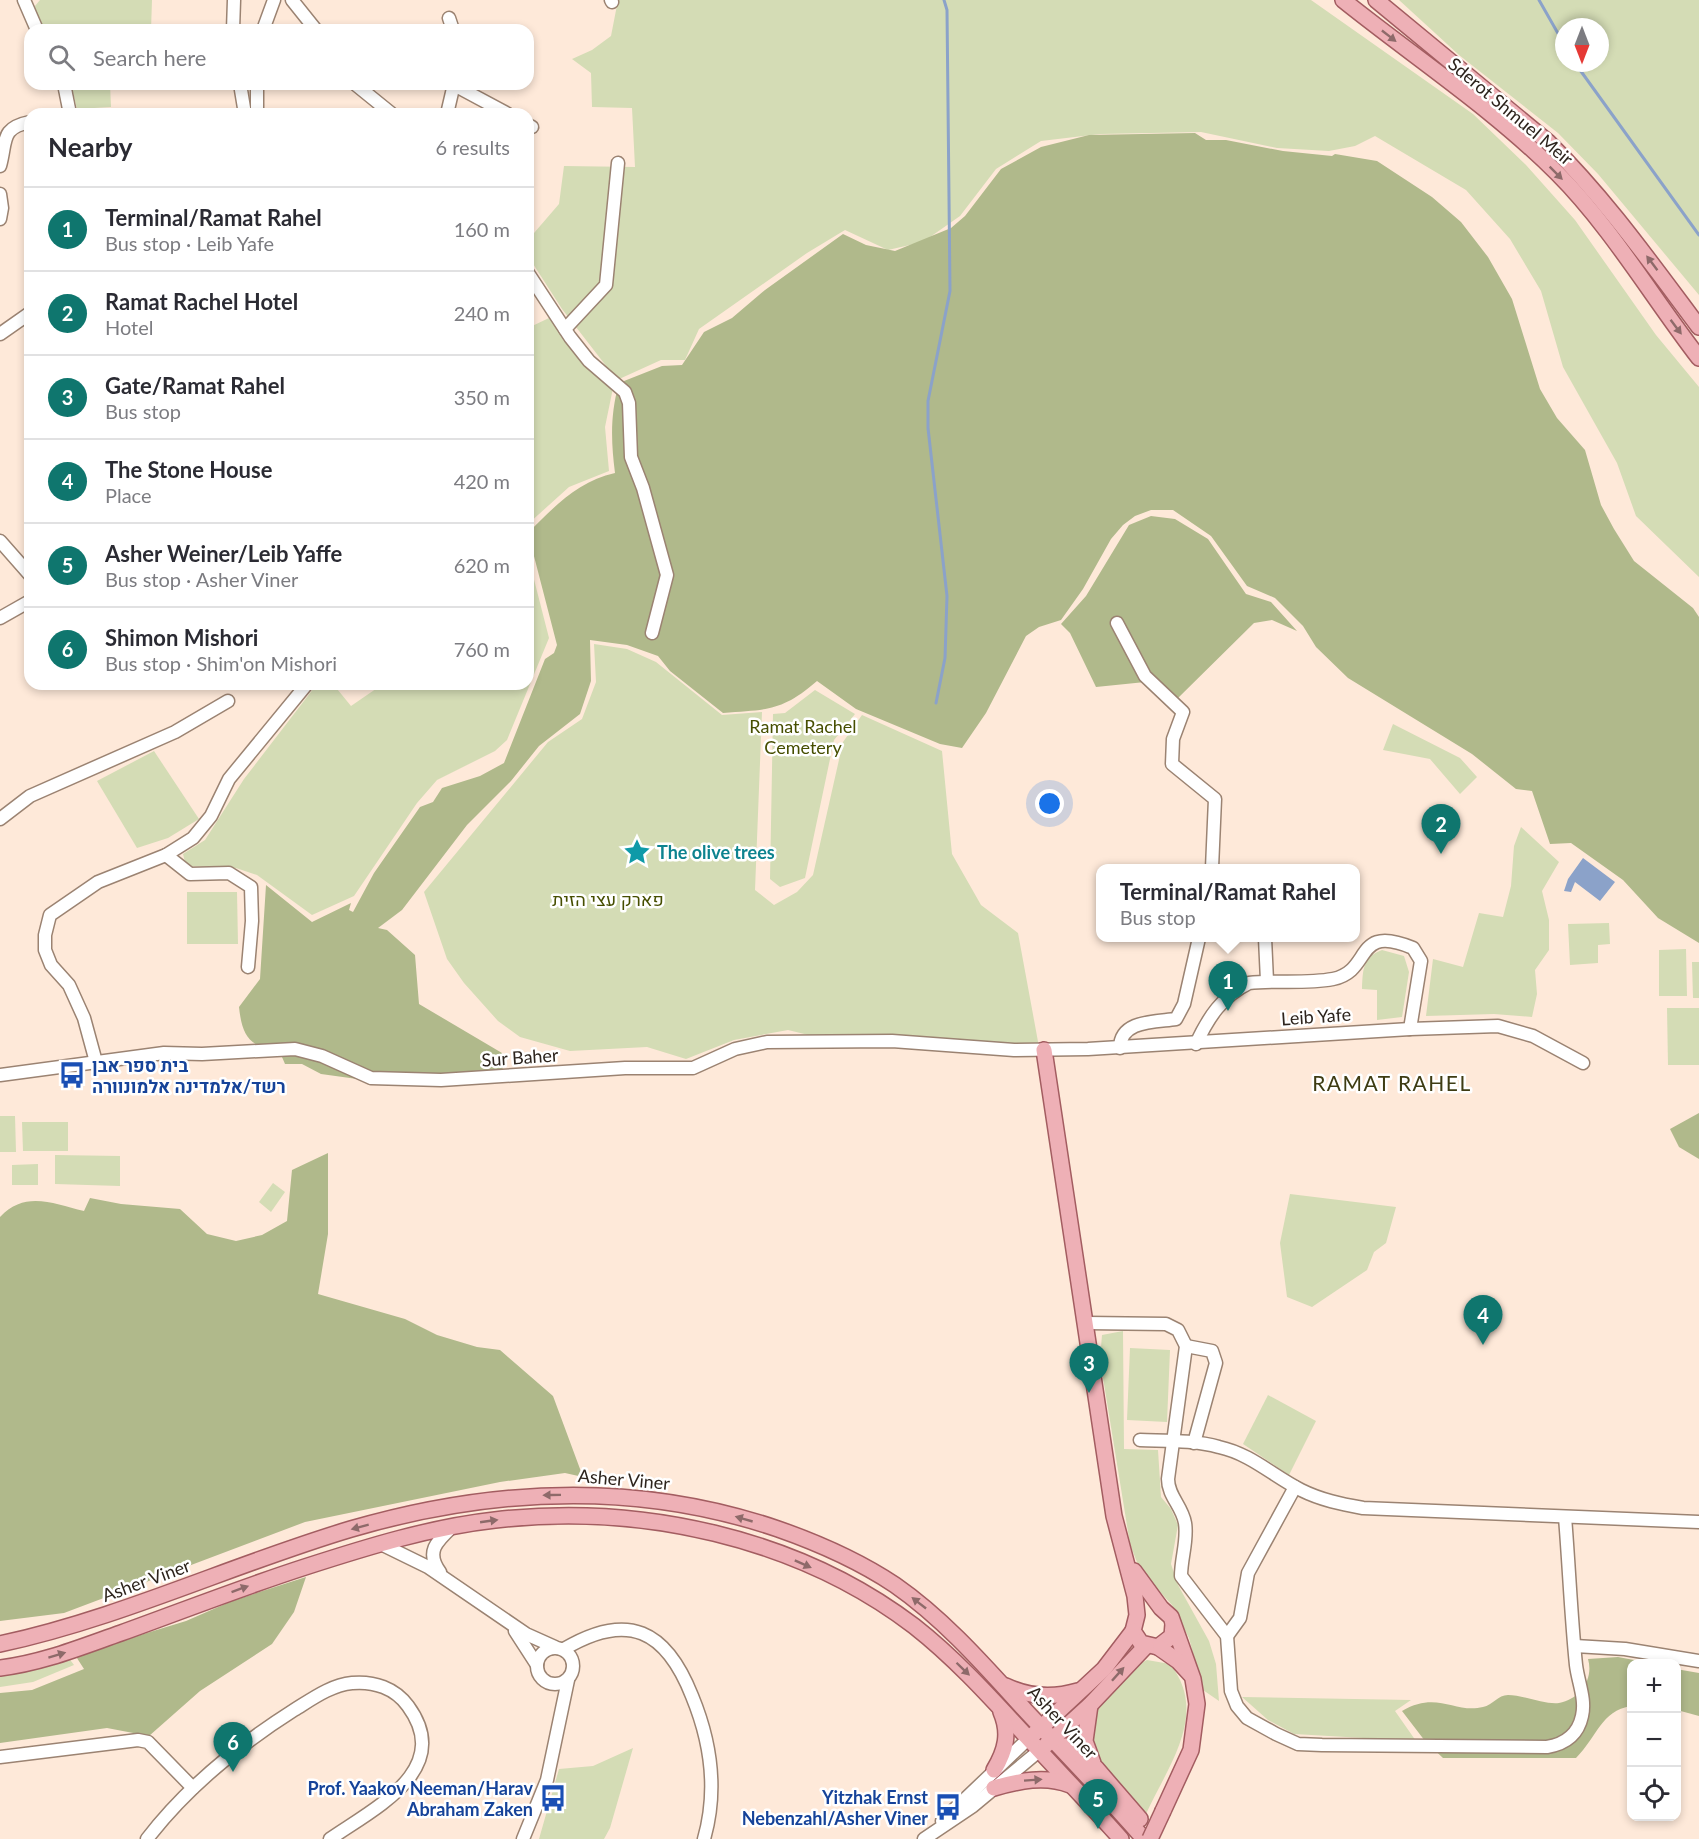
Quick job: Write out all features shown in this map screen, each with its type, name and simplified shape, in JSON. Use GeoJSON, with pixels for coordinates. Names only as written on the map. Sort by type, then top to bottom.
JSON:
{"type":"FeatureCollection","features":[{"type":"Feature","properties":{"kind":"main road","name":"Sderot Shmuel Meir"},"geometry":{"type":"LineString","coordinates":[[1343,0],[1489,113],[1557,174],[1598,221],[1699,358]]}},
{"type":"Feature","properties":{"kind":"main road","name":"Sderot Shmuel Meir"},"geometry":{"type":"LineString","coordinates":[[1376,0],[1548,142],[1570,163],[1630,234],[1699,327]]}},
{"type":"Feature","properties":{"kind":"main road"},"geometry":{"type":"LineString","coordinates":[[1028,1739],[1119,1652],[1134,1631],[1137,1615],[1127,1558],[1114,1516],[1087,1323],[1044,1050]]}},
{"type":"Feature","properties":{"kind":"main road","name":"Asher Viner"},"geometry":{"type":"LineString","coordinates":[[0,1644],[46,1634],[106,1615],[301,1545],[410,1514],[503,1499],[581,1494],[658,1500],[696,1506],[760,1523],[824,1547],[894,1584],[925,1608],[999,1682],[1144,1839]]}},
{"type":"Feature","properties":{"kind":"main road","name":"Asher Viner"},"geometry":{"type":"LineString","coordinates":[[0,1668],[55,1656],[245,1587],[381,1545],[452,1527],[531,1517],[611,1518],[677,1524],[757,1546],[798,1562],[881,1603],[949,1656],[1121,1839]]}},
{"type":"Feature","properties":{"kind":"main road"},"geometry":{"type":"LineString","coordinates":[[1127,1558],[1161,1608],[1167,1612],[1173,1624],[1193,1679],[1197,1704],[1191,1750],[1150,1839]]}},
{"type":"Feature","properties":{"kind":"main road"},"geometry":{"type":"LineString","coordinates":[[1137,1615],[1145,1608],[1161,1608]]}},
{"type":"Feature","properties":{"kind":"main road"},"geometry":{"type":"LineString","coordinates":[[1039,1751],[1152,1646],[1172,1636],[1173,1624]]}},
{"type":"Feature","properties":{"kind":"main road"},"geometry":{"type":"LineString","coordinates":[[1134,1631],[1138,1640],[1178,1661],[1193,1679]]}},
{"type":"Feature","properties":{"kind":"main road"},"geometry":{"type":"LineString","coordinates":[[999,1682],[1013,1689],[1038,1695],[1056,1696],[1081,1690]]}},
{"type":"Feature","properties":{"kind":"main road"},"geometry":{"type":"LineString","coordinates":[[1091,1704],[1084,1741],[1096,1768]]}},
{"type":"Feature","properties":{"kind":"main road"},"geometry":{"type":"LineString","coordinates":[[994,1770],[1005,1748],[1007,1735],[1005,1721],[998,1706]]}},
{"type":"Feature","properties":{"kind":"main road"},"geometry":{"type":"LineString","coordinates":[[1052,1739],[1072,1749],[1096,1768],[1158,1839]]}},
{"type":"Feature","properties":{"kind":"main road"},"geometry":{"type":"LineString","coordinates":[[994,1788],[1036,1779],[1061,1782],[1072,1786]]}},
{"type":"Feature","properties":{"kind":"street"},"geometry":{"type":"LineString","coordinates":[[24,0],[34,24]]}},
{"type":"Feature","properties":{"kind":"street"},"geometry":{"type":"LineString","coordinates":[[233,24],[234,0]]}},
{"type":"Feature","properties":{"kind":"street"},"geometry":{"type":"LineString","coordinates":[[265,24],[274,0]]}},
{"type":"Feature","properties":{"kind":"street"},"geometry":{"type":"LineString","coordinates":[[292,0],[311,24]]}},
{"type":"Feature","properties":{"kind":"street"},"geometry":{"type":"LineString","coordinates":[[65,90],[69,108]]}},
{"type":"Feature","properties":{"kind":"street"},"geometry":{"type":"LineString","coordinates":[[241,90],[244,108]]}},
{"type":"Feature","properties":{"kind":"street"},"geometry":{"type":"LineString","coordinates":[[257,90],[257,108]]}},
{"type":"Feature","properties":{"kind":"street"},"geometry":{"type":"LineString","coordinates":[[362,90],[385,108]]}},
{"type":"Feature","properties":{"kind":"street"},"geometry":{"type":"LineString","coordinates":[[448,108],[453,90]]}},
{"type":"Feature","properties":{"kind":"street"},"geometry":{"type":"LineString","coordinates":[[465,90],[497,108]]}},
{"type":"Feature","properties":{"kind":"street"},"geometry":{"type":"LineString","coordinates":[[0,166],[4,138],[8,130],[14,125],[24,123]]}},
{"type":"Feature","properties":{"kind":"street"},"geometry":{"type":"LineString","coordinates":[[565,329],[606,285],[618,163]]}},
{"type":"Feature","properties":{"kind":"street"},"geometry":{"type":"LineString","coordinates":[[0,195],[0,219]]}},
{"type":"Feature","properties":{"kind":"street"},"geometry":{"type":"LineString","coordinates":[[534,282],[589,361],[625,393],[629,403],[631,457],[643,488],[667,575],[652,633]]}},
{"type":"Feature","properties":{"kind":"street"},"geometry":{"type":"LineString","coordinates":[[0,334],[24,317]]}},
{"type":"Feature","properties":{"kind":"street"},"geometry":{"type":"LineString","coordinates":[[0,541],[24,568]]}},
{"type":"Feature","properties":{"kind":"street"},"geometry":{"type":"LineString","coordinates":[[0,618],[24,604]]}},
{"type":"Feature","properties":{"kind":"street"},"geometry":{"type":"LineString","coordinates":[[1117,622],[1144,676],[1183,712],[1173,739],[1172,764],[1215,799],[1212,864]]}},
{"type":"Feature","properties":{"kind":"street"},"geometry":{"type":"LineString","coordinates":[[96,1062],[84,1018],[69,985],[51,965],[45,950],[45,935],[50,915],[98,882],[166,855],[193,838],[211,816],[229,779],[302,690]]}},
{"type":"Feature","properties":{"kind":"street"},"geometry":{"type":"LineString","coordinates":[[0,819],[30,796],[175,732],[228,701]]}},
{"type":"Feature","properties":{"kind":"street"},"geometry":{"type":"LineString","coordinates":[[166,855],[190,874],[229,873],[251,887],[252,921],[248,968]]}},
{"type":"Feature","properties":{"kind":"street"},"geometry":{"type":"LineString","coordinates":[[1196,1044],[1223,1000],[1249,983],[1331,979],[1347,975],[1371,944],[1383,940],[1399,942],[1413,948],[1422,961],[1410,1029]]}},
{"type":"Feature","properties":{"kind":"street"},"geometry":{"type":"LineString","coordinates":[[1120,1048],[1120,1041],[1126,1030],[1140,1024],[1176,1019],[1184,1004],[1198,942]]}},
{"type":"Feature","properties":{"kind":"street"},"geometry":{"type":"LineString","coordinates":[[1265,942],[1267,981]]}},
{"type":"Feature","properties":{"kind":"street","name":"Leib Yafe"},"geometry":{"type":"LineString","coordinates":[[1044,1050],[1196,1044],[1410,1029],[1498,1026],[1533,1036],[1583,1063]]}},
{"type":"Feature","properties":{"kind":"street","name":"Sur Baher"},"geometry":{"type":"LineString","coordinates":[[0,1075],[164,1053],[202,1054],[295,1049],[322,1056],[371,1078],[441,1080],[625,1068],[693,1068],[735,1049],[768,1042],[892,1041],[1044,1050]]}},
{"type":"Feature","properties":{"kind":"street"},"geometry":{"type":"LineString","coordinates":[[1087,1323],[1167,1324],[1178,1330],[1186,1346],[1168,1490],[1182,1511],[1185,1525],[1181,1576],[1227,1636],[1231,1691],[1237,1706],[1247,1718],[1298,1744],[1547,1747],[1570,1739],[1578,1728],[1582,1715],[1566,1517]]}},
{"type":"Feature","properties":{"kind":"street"},"geometry":{"type":"LineString","coordinates":[[1186,1346],[1212,1351],[1216,1363],[1194,1443]]}},
{"type":"Feature","properties":{"kind":"street"},"geometry":{"type":"LineString","coordinates":[[1140,1440],[1221,1447],[1250,1459],[1295,1487],[1320,1499],[1363,1508],[1699,1522]]}},
{"type":"Feature","properties":{"kind":"street"},"geometry":{"type":"LineString","coordinates":[[1227,1636],[1240,1618],[1248,1574],[1295,1487]]}},
{"type":"Feature","properties":{"kind":"street"},"geometry":{"type":"LineString","coordinates":[[445,1577],[433,1560],[432,1551],[434,1545],[452,1527]]}},
{"type":"Feature","properties":{"kind":"street"},"geometry":{"type":"LineString","coordinates":[[381,1545],[445,1577],[526,1634],[560,1648],[574,1664]]}},
{"type":"Feature","properties":{"kind":"street"},"geometry":{"type":"LineString","coordinates":[[504,1619],[521,1637],[537,1665],[539,1675],[547,1682],[554,1695],[558,1724]]}},
{"type":"Feature","properties":{"kind":"street"},"geometry":{"type":"LineString","coordinates":[[537,1665],[545,1650],[560,1648],[600,1633],[626,1630],[651,1636],[661,1643],[679,1665],[703,1727],[711,1766],[712,1804],[704,1839]]}},
{"type":"Feature","properties":{"kind":"street"},"geometry":{"type":"LineString","coordinates":[[524,1839],[547,1780],[568,1680],[574,1664],[586,1645],[600,1633]]}},
{"type":"Feature","properties":{"kind":"street"},"geometry":{"type":"LineString","coordinates":[[1575,1646],[1625,1649],[1699,1661]]}},
{"type":"Feature","properties":{"kind":"street"},"geometry":{"type":"LineString","coordinates":[[547,1682],[558,1684],[568,1680]]}},
{"type":"Feature","properties":{"kind":"street"},"geometry":{"type":"LineString","coordinates":[[147,1839],[193,1788],[260,1733],[327,1691],[350,1683],[370,1683],[388,1689],[408,1707],[420,1731],[421,1749],[416,1768],[405,1786],[386,1802],[330,1839]]}},
{"type":"Feature","properties":{"kind":"street"},"geometry":{"type":"LineString","coordinates":[[926,1838],[1028,1739]]}},
{"type":"Feature","properties":{"kind":"street"},"geometry":{"type":"LineString","coordinates":[[0,1757],[138,1740],[148,1742],[193,1788]]}},
{"type":"Feature","properties":{"kind":"street"},"geometry":{"type":"LineString","coordinates":[[926,1838],[994,1788],[1039,1751]]}},
{"type":"Feature","properties":{"kind":"green space"},"geometry":{"type":"Polygon","coordinates":[[[40,0],[152,0],[151,24],[37,24],[35,6],[40,0]]]}},
{"type":"Feature","properties":{"kind":"green space"},"geometry":{"type":"Polygon","coordinates":[[[618,0],[1311,0],[1473,114],[1526,165],[1575,220],[1656,335],[1699,387],[1699,577],[1636,516],[1617,463],[1563,367],[1541,291],[1510,239],[1466,190],[1375,136],[1355,146],[1329,151],[1277,148],[1201,132],[1100,134],[1041,141],[996,169],[960,216],[923,242],[888,250],[845,230],[807,253],[699,329],[685,360],[661,360],[617,380],[562,309],[534,265],[534,233],[559,204],[564,166],[635,167],[632,108],[592,107],[591,73],[572,59],[592,50],[611,36],[618,0]]]}},
{"type":"Feature","properties":{"kind":"green space"},"geometry":{"type":"Polygon","coordinates":[[[1399,0],[1699,0],[1699,295],[1598,174],[1558,133],[1459,55],[1399,0]]]}},
{"type":"Feature","properties":{"kind":"green space"},"geometry":{"type":"Polygon","coordinates":[[[72,90],[110,90],[111,107],[77,108],[72,90]]]}},
{"type":"Feature","properties":{"kind":"green space"},"geometry":{"type":"Polygon","coordinates":[[[1195,133],[1206,140],[1226,140],[1283,151],[1332,156],[1335,154],[1377,161],[1432,197],[1461,222],[1488,257],[1512,299],[1540,389],[1557,418],[1585,450],[1601,505],[1614,529],[1634,561],[1693,608],[1699,617],[1699,943],[1658,918],[1623,880],[1571,843],[1550,844],[1532,791],[1516,789],[1472,754],[1348,678],[1316,647],[1303,626],[1275,598],[1247,586],[1211,536],[1173,510],[1151,510],[1135,516],[1123,525],[1111,539],[1083,589],[1061,620],[1039,627],[1026,636],[986,713],[962,748],[940,744],[856,709],[817,681],[783,704],[752,711],[723,713],[670,671],[658,656],[627,645],[590,640],[591,681],[580,714],[539,746],[511,781],[467,825],[402,910],[378,928],[387,930],[415,955],[419,1004],[502,1053],[503,1079],[379,1082],[321,1074],[302,1064],[285,1064],[279,1050],[254,1043],[242,1025],[239,1007],[260,979],[266,885],[312,922],[351,903],[349,910],[353,912],[374,873],[420,807],[433,802],[442,788],[480,776],[504,763],[545,659],[554,653],[557,645],[534,556],[534,527],[567,496],[589,482],[615,473],[612,428],[619,383],[662,366],[682,365],[704,332],[732,318],[765,290],[843,234],[866,245],[895,251],[951,228],[965,216],[1001,169],[1041,147],[1089,135],[1195,133]]]}},
{"type":"Feature","properties":{"kind":"green space"},"geometry":{"type":"Polygon","coordinates":[[[549,318],[575,355],[613,388],[605,427],[609,471],[569,487],[534,519],[534,325],[549,318]]]}},
{"type":"Feature","properties":{"kind":"green space"},"geometry":{"type":"Polygon","coordinates":[[[1151,516],[1175,519],[1208,539],[1246,594],[1271,602],[1297,631],[1272,620],[1254,623],[1177,699],[1155,681],[1096,687],[1070,633],[1061,624],[1086,596],[1129,525],[1151,516]]]}},
{"type":"Feature","properties":{"kind":"green space"},"geometry":{"type":"Polygon","coordinates":[[[534,579],[549,638],[534,674],[534,579]]]}},
{"type":"Feature","properties":{"kind":"green space","name":"פארק עצי הזית"},"geometry":{"type":"Polygon","coordinates":[[[594,644],[627,649],[656,662],[722,715],[762,712],[755,890],[774,905],[797,892],[813,875],[843,742],[862,715],[942,751],[952,854],[981,905],[1018,933],[1039,1047],[829,1040],[788,1030],[734,1040],[686,1059],[647,1047],[570,1051],[520,1037],[498,1021],[464,983],[447,959],[424,892],[548,742],[582,719],[596,682],[594,644]]]}},
{"type":"Feature","properties":{"kind":"green space"},"geometry":{"type":"Polygon","coordinates":[[[312,690],[338,690],[351,706],[374,690],[528,690],[507,740],[495,751],[437,780],[417,803],[354,896],[312,915],[257,875],[236,868],[186,866],[183,854],[205,840],[244,779],[312,690]]]}},
{"type":"Feature","properties":{"kind":"green space","name":"Ramat Rachel Cemetery"},"geometry":{"type":"Polygon","coordinates":[[[815,690],[855,714],[834,740],[805,878],[780,887],[770,879],[773,714],[785,713],[815,690]]]}},
{"type":"Feature","properties":{"kind":"green space"},"geometry":{"type":"Polygon","coordinates":[[[1393,724],[1460,758],[1477,777],[1460,794],[1430,759],[1383,750],[1393,724]]]}},
{"type":"Feature","properties":{"kind":"green space"},"geometry":{"type":"Polygon","coordinates":[[[154,751],[199,819],[168,838],[137,848],[97,781],[154,751]]]}},
{"type":"Feature","properties":{"kind":"green space"},"geometry":{"type":"Polygon","coordinates":[[[1521,827],[1559,862],[1542,891],[1549,920],[1549,950],[1535,970],[1537,994],[1532,1017],[1494,1014],[1426,1016],[1433,959],[1463,967],[1479,913],[1503,917],[1511,886],[1514,846],[1521,827]]]}},
{"type":"Feature","properties":{"kind":"green space"},"geometry":{"type":"Polygon","coordinates":[[[187,892],[237,892],[238,944],[187,944],[187,892]]]}},
{"type":"Feature","properties":{"kind":"green space"},"geometry":{"type":"Polygon","coordinates":[[[1609,923],[1610,944],[1598,945],[1598,963],[1570,965],[1568,924],[1609,923]]]}},
{"type":"Feature","properties":{"kind":"green space"},"geometry":{"type":"Polygon","coordinates":[[[1686,949],[1687,996],[1659,996],[1659,950],[1686,949]]]}},
{"type":"Feature","properties":{"kind":"green space"},"geometry":{"type":"Polygon","coordinates":[[[1382,950],[1404,956],[1409,972],[1402,1017],[1377,1020],[1377,990],[1362,989],[1367,961],[1382,950]]]}},
{"type":"Feature","properties":{"kind":"green space"},"geometry":{"type":"Polygon","coordinates":[[[1692,962],[1699,962],[1699,998],[1693,998],[1692,962]]]}},
{"type":"Feature","properties":{"kind":"green space"},"geometry":{"type":"Polygon","coordinates":[[[1667,1008],[1699,1008],[1699,1065],[1668,1065],[1667,1008]]]}},
{"type":"Feature","properties":{"kind":"green space"},"geometry":{"type":"Polygon","coordinates":[[[1699,1113],[1699,1159],[1679,1147],[1670,1129],[1699,1113]]]}},
{"type":"Feature","properties":{"kind":"green space"},"geometry":{"type":"Polygon","coordinates":[[[0,1116],[15,1116],[16,1152],[0,1152],[0,1116]]]}},
{"type":"Feature","properties":{"kind":"green space"},"geometry":{"type":"Polygon","coordinates":[[[22,1122],[68,1122],[68,1151],[23,1151],[22,1122]]]}},
{"type":"Feature","properties":{"kind":"green space"},"geometry":{"type":"Polygon","coordinates":[[[328,1153],[328,1234],[318,1294],[405,1319],[437,1335],[477,1347],[500,1350],[553,1396],[583,1477],[565,1473],[500,1482],[305,1522],[64,1613],[0,1621],[0,1217],[10,1209],[30,1201],[51,1203],[84,1211],[90,1198],[121,1204],[180,1209],[207,1234],[236,1241],[262,1235],[287,1221],[292,1170],[328,1153]]]}},
{"type":"Feature","properties":{"kind":"green space"},"geometry":{"type":"Polygon","coordinates":[[[55,1155],[120,1156],[120,1186],[55,1184],[55,1155]]]}},
{"type":"Feature","properties":{"kind":"green space"},"geometry":{"type":"Polygon","coordinates":[[[38,1164],[38,1185],[12,1185],[12,1165],[38,1164]]]}},
{"type":"Feature","properties":{"kind":"green space"},"geometry":{"type":"Polygon","coordinates":[[[273,1183],[285,1192],[271,1212],[259,1202],[273,1183]]]}},
{"type":"Feature","properties":{"kind":"green space"},"geometry":{"type":"Polygon","coordinates":[[[1290,1194],[1396,1207],[1386,1243],[1374,1252],[1367,1270],[1312,1307],[1287,1297],[1280,1243],[1290,1194]]]}},
{"type":"Feature","properties":{"kind":"green space"},"geometry":{"type":"Polygon","coordinates":[[[1123,1331],[1124,1449],[1158,1450],[1161,1497],[1171,1509],[1178,1525],[1171,1564],[1178,1585],[1209,1641],[1216,1664],[1219,1701],[1203,1690],[1189,1638],[1172,1605],[1140,1570],[1130,1544],[1100,1359],[1102,1335],[1123,1331]]]}},
{"type":"Feature","properties":{"kind":"green space"},"geometry":{"type":"Polygon","coordinates":[[[1130,1348],[1170,1350],[1167,1422],[1127,1420],[1130,1348]]]}},
{"type":"Feature","properties":{"kind":"green space"},"geometry":{"type":"Polygon","coordinates":[[[1268,1395],[1316,1421],[1289,1475],[1243,1444],[1268,1395]]]}},
{"type":"Feature","properties":{"kind":"green space"},"geometry":{"type":"Polygon","coordinates":[[[306,1577],[294,1612],[272,1644],[200,1691],[149,1736],[107,1728],[0,1743],[0,1693],[32,1690],[84,1669],[75,1655],[186,1621],[232,1601],[306,1577]]]}},
{"type":"Feature","properties":{"kind":"green space"},"geometry":{"type":"Polygon","coordinates":[[[68,1657],[74,1665],[33,1682],[0,1687],[0,1672],[68,1657]]]}},
{"type":"Feature","properties":{"kind":"green space"},"geometry":{"type":"Polygon","coordinates":[[[1618,1657],[1629,1659],[1627,1707],[1613,1713],[1606,1719],[1576,1758],[1443,1758],[1425,1741],[1402,1711],[1425,1702],[1463,1708],[1483,1707],[1508,1695],[1548,1703],[1567,1701],[1579,1693],[1587,1681],[1588,1659],[1618,1657]]]}},
{"type":"Feature","properties":{"kind":"green space"},"geometry":{"type":"Polygon","coordinates":[[[1147,1660],[1170,1664],[1181,1683],[1186,1702],[1186,1721],[1173,1759],[1146,1814],[1101,1763],[1094,1751],[1089,1728],[1096,1711],[1120,1680],[1147,1660]]]}},
{"type":"Feature","properties":{"kind":"green space"},"geometry":{"type":"Polygon","coordinates":[[[1681,1670],[1699,1673],[1699,1716],[1681,1711],[1681,1670]]]}},
{"type":"Feature","properties":{"kind":"green space"},"geometry":{"type":"Polygon","coordinates":[[[1242,1697],[1411,1700],[1395,1711],[1416,1741],[1294,1734],[1268,1720],[1242,1697]]]}},
{"type":"Feature","properties":{"kind":"green space"},"geometry":{"type":"Polygon","coordinates":[[[633,1748],[610,1828],[604,1839],[539,1839],[559,1769],[593,1766],[633,1748]]]}},
{"type":"Feature","properties":{"kind":"water"},"geometry":{"type":"Polygon","coordinates":[[[1583,858],[1615,882],[1600,901],[1575,882],[1571,892],[1564,891],[1568,879],[1583,858]]]}},
{"type":"Feature","properties":{"kind":"waterway"},"geometry":{"type":"LineString","coordinates":[[936,703],[945,658],[947,596],[928,428],[928,401],[950,291],[947,10],[944,0]]}},
{"type":"Feature","properties":{"kind":"waterway"},"geometry":{"type":"LineString","coordinates":[[1539,0],[1555,28]]}},
{"type":"Feature","properties":{"kind":"waterway"},"geometry":{"type":"LineString","coordinates":[[1581,72],[1699,235]]}},
{"type":"Feature","properties":{"kind":"place","name":"The olive trees"},"geometry":{"type":"Point","coordinates":[637,852]}},
{"type":"Feature","properties":{"kind":"place","name":"Ramat Rachel Hotel"},"geometry":{"type":"Point","coordinates":[1441,854]}},
{"type":"Feature","properties":{"kind":"place","name":"Terminal/Ramat Rahel"},"geometry":{"type":"Point","coordinates":[1228,1011]}},
{"type":"Feature","properties":{"kind":"place","name":"בית ספר אבן רשד/אלמדינה אלמונוורה"},"geometry":{"type":"Point","coordinates":[72,1075]}},
{"type":"Feature","properties":{"kind":"place","name":"The Stone House"},"geometry":{"type":"Point","coordinates":[1483,1345]}},
{"type":"Feature","properties":{"kind":"place","name":"Gate/Ramat Rahel"},"geometry":{"type":"Point","coordinates":[1089,1393]}},
{"type":"Feature","properties":{"kind":"place","name":"Shimon Mishori"},"geometry":{"type":"Point","coordinates":[233,1772]}},
{"type":"Feature","properties":{"kind":"place","name":"Prof. Yaakov Neeman/Harav Abraham Zaken"},"geometry":{"type":"Point","coordinates":[553,1798]}},
{"type":"Feature","properties":{"kind":"place","name":"Yitzhak Ernst Nebenzahl/Asher Viner"},"geometry":{"type":"Point","coordinates":[948,1807]}},
{"type":"Feature","properties":{"kind":"place","name":"Asher Weiner/Leib Yaffe"},"geometry":{"type":"Point","coordinates":[1098,1829]}},
{"type":"Feature","properties":{"kind":"district","name":"RAMAT RAHEL"},"geometry":{"type":"Point","coordinates":[1392,1082]}}]}
